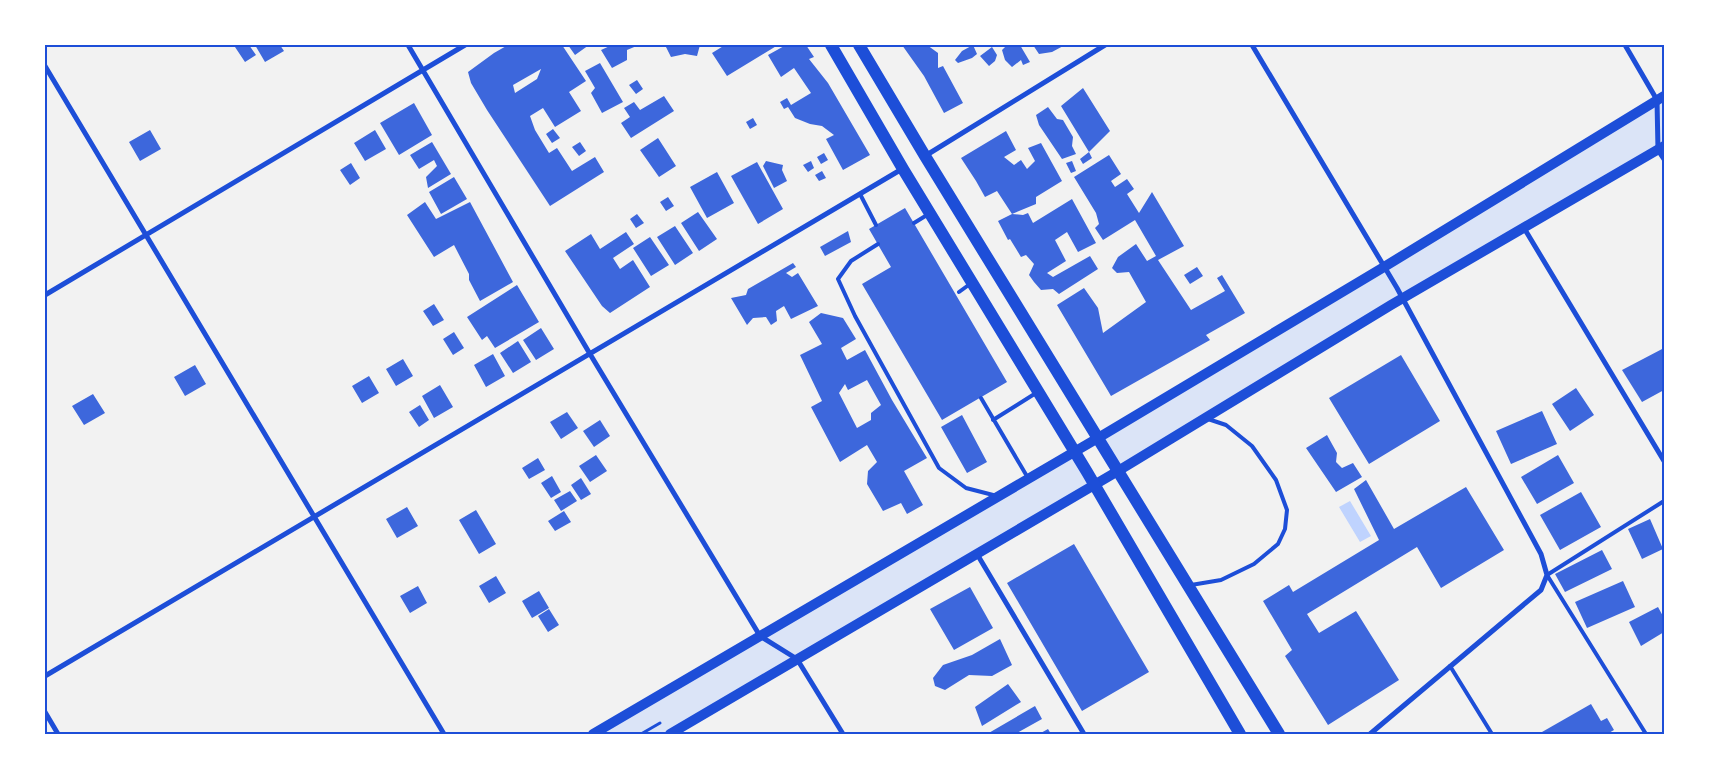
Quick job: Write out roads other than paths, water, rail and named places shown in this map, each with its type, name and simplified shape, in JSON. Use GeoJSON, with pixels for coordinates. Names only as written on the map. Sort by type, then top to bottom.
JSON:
{"type":"FeatureCollection","features":[{"type":"Feature","properties":{"kind":"main road"},"geometry":{"type":"LineString","coordinates":[[831,45],[903,169],[1095,485],[1240,734]]}},
{"type":"Feature","properties":{"kind":"main road"},"geometry":{"type":"LineString","coordinates":[[859,45],[1279,734]]}},
{"type":"Feature","properties":{"kind":"main road"},"geometry":{"type":"LineString","coordinates":[[593,734],[1075,452],[1661,98]]}},
{"type":"Feature","properties":{"kind":"main road"},"geometry":{"type":"LineString","coordinates":[[670,734],[1095,485],[1402,298],[1661,148]]}},
{"type":"Feature","properties":{"kind":"street"},"geometry":{"type":"LineString","coordinates":[[408,45],[590,354],[760,636],[797,659],[843,734]]}},
{"type":"Feature","properties":{"kind":"street"},"geometry":{"type":"LineString","coordinates":[[45,295],[465,45]]}},
{"type":"Feature","properties":{"kind":"street"},"geometry":{"type":"LineString","coordinates":[[925,156],[1105,45]]}},
{"type":"Feature","properties":{"kind":"street"},"geometry":{"type":"LineString","coordinates":[[1252,45],[1402,298],[1541,554],[1547,575],[1541,590],[1370,734]]}},
{"type":"Feature","properties":{"kind":"street"},"geometry":{"type":"LineString","coordinates":[[1625,45],[1661,98],[1661,148],[1664,159]]}},
{"type":"Feature","properties":{"kind":"street"},"geometry":{"type":"LineString","coordinates":[[45,66],[444,734]]}},
{"type":"Feature","properties":{"kind":"street"},"geometry":{"type":"LineString","coordinates":[[45,676],[903,169]]}},
{"type":"Feature","properties":{"kind":"street"},"geometry":{"type":"LineString","coordinates":[[1523,227],[1664,461]]}},
{"type":"Feature","properties":{"kind":"street"},"geometry":{"type":"LineString","coordinates":[[977,554],[1084,734]]}},
{"type":"Feature","properties":{"kind":"street"},"geometry":{"type":"LineString","coordinates":[[45,712],[58,734]]}},
{"type":"Feature","properties":{"kind":"lane"},"geometry":{"type":"LineString","coordinates":[[860,194],[876,225]]}},
{"type":"Feature","properties":{"kind":"lane"},"geometry":{"type":"LineString","coordinates":[[914,223],[930,214]]}},
{"type":"Feature","properties":{"kind":"lane"},"geometry":{"type":"LineString","coordinates":[[878,244],[851,261],[838,279],[855,316],[939,468],[966,488],[999,496]]}},
{"type":"Feature","properties":{"kind":"lane"},"geometry":{"type":"LineString","coordinates":[[959,292],[972,283]]}},
{"type":"Feature","properties":{"kind":"lane"},"geometry":{"type":"LineString","coordinates":[[993,420],[1038,391]]}},
{"type":"Feature","properties":{"kind":"lane"},"geometry":{"type":"LineString","coordinates":[[980,398],[1028,478]]}},
{"type":"Feature","properties":{"kind":"lane"},"geometry":{"type":"LineString","coordinates":[[1188,586],[1221,580],[1254,564],[1278,544],[1285,529],[1287,510],[1276,480],[1252,446],[1226,425],[1206,418]]}},
{"type":"Feature","properties":{"kind":"lane"},"geometry":{"type":"LineString","coordinates":[[1646,734],[1547,575],[1664,501]]}},
{"type":"Feature","properties":{"kind":"lane"},"geometry":{"type":"LineString","coordinates":[[1450,666],[1492,734]]}},
{"type":"Feature","properties":{"kind":"water"},"geometry":{"type":"Polygon","coordinates":[[[1350,501],[1371,536],[1360,542],[1339,507],[1350,501]]]}}]}
